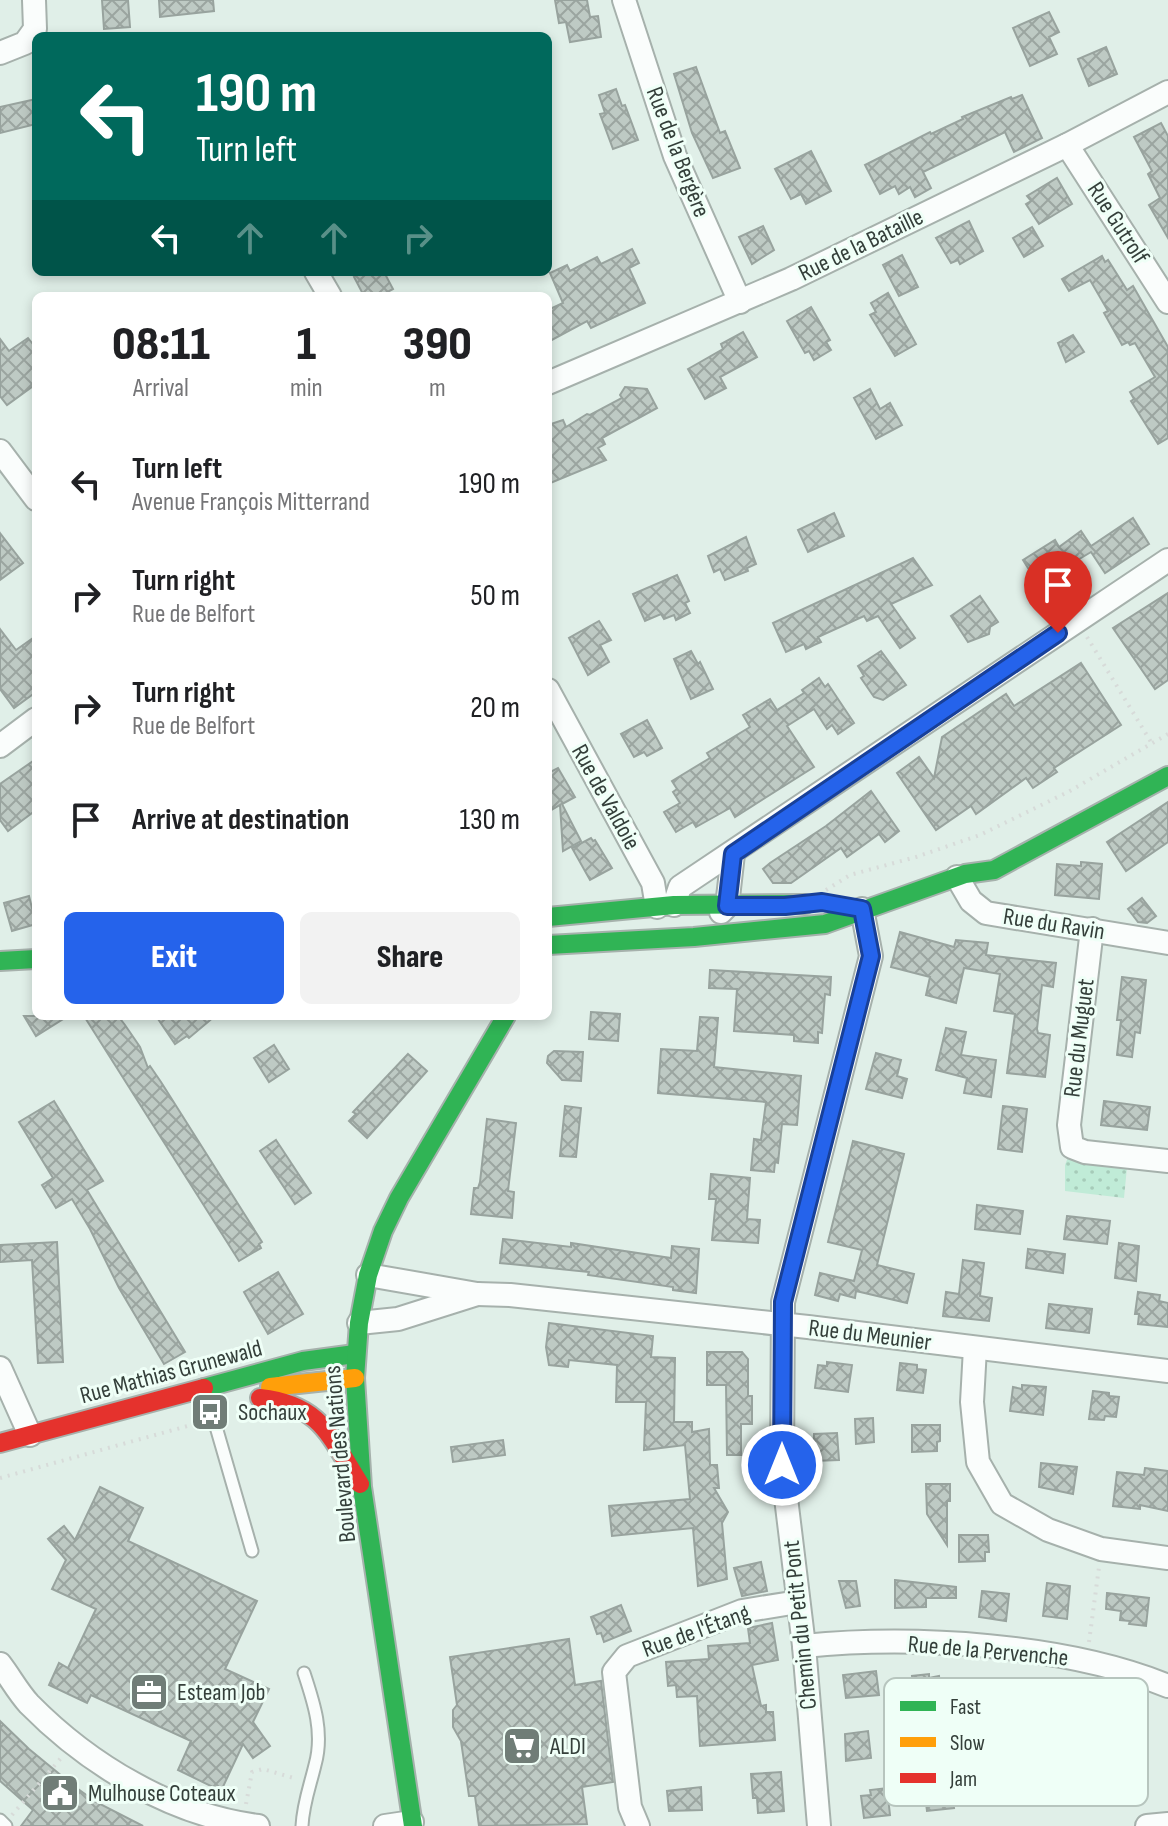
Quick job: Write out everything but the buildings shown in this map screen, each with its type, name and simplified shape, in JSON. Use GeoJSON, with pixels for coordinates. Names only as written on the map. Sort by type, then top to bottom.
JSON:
{"type":"FeatureCollection","features":[{"type":"Feature","properties":{"kind":"main road"},"geometry":{"type":"LineString","coordinates":[[552,945],[694,937],[825,924],[961,876],[994,870],[1168,776]]}},
{"type":"Feature","properties":{"kind":"main road"},"geometry":{"type":"LineString","coordinates":[[961,876],[987,851]]}},
{"type":"Feature","properties":{"kind":"main road"},"geometry":{"type":"LineString","coordinates":[[552,917],[665,906],[795,906],[822,902],[862,909]]}},
{"type":"Feature","properties":{"kind":"main road"},"geometry":{"type":"LineString","coordinates":[[0,961],[32,959]]}},
{"type":"Feature","properties":{"kind":"main road","name":"Boulevard des Nations"},"geometry":{"type":"LineString","coordinates":[[412,1824],[362,1487],[355,1354],[368,1275],[383,1231],[399,1198],[504,1020]]}},
{"type":"Feature","properties":{"kind":"main road","name":"Rue Mathias Grunewald"},"geometry":{"type":"LineString","coordinates":[[0,1443],[303,1361],[355,1354]]}},
{"type":"Feature","properties":{"kind":"main road","name":"Rue Mathias Grunewald"},"geometry":{"type":"LineString","coordinates":[[206,1411],[263,1388],[355,1378]]}},
{"type":"Feature","properties":{"kind":"main road","name":"Rue Mathias Grunewald"},"geometry":{"type":"LineString","coordinates":[[241,1398],[263,1397],[305,1408],[329,1431],[362,1487]]}},
{"type":"Feature","properties":{"kind":"street"},"geometry":{"type":"LineString","coordinates":[[33,32],[34,0]]}},
{"type":"Feature","properties":{"kind":"street","name":"Rue de la Bergère"},"geometry":{"type":"LineString","coordinates":[[624,0],[675,156],[740,302]]}},
{"type":"Feature","properties":{"kind":"street"},"geometry":{"type":"LineString","coordinates":[[0,53],[25,43],[32,33]]}},
{"type":"Feature","properties":{"kind":"street","name":"Rue de la Bataille"},"geometry":{"type":"LineString","coordinates":[[552,381],[740,302],[1067,145],[1168,92]]}},
{"type":"Feature","properties":{"kind":"street","name":"Rue Gutrolf"},"geometry":{"type":"LineString","coordinates":[[1067,145],[1168,302]]}},
{"type":"Feature","properties":{"kind":"street"},"geometry":{"type":"LineString","coordinates":[[0,451],[9,482],[32,496]]}},
{"type":"Feature","properties":{"kind":"street"},"geometry":{"type":"LineString","coordinates":[[665,906],[680,887],[1168,560]]}},
{"type":"Feature","properties":{"kind":"street","name":"Rue de Valdoie"},"geometry":{"type":"LineString","coordinates":[[552,697],[665,906]]}},
{"type":"Feature","properties":{"kind":"street"},"geometry":{"type":"LineString","coordinates":[[0,746],[32,722]]}},
{"type":"Feature","properties":{"kind":"street"},"geometry":{"type":"LineString","coordinates":[[694,937],[727,906],[733,854]]}},
{"type":"Feature","properties":{"kind":"street","name":"Rue du Ravin"},"geometry":{"type":"LineString","coordinates":[[961,876],[971,901],[986,913],[1168,943]]}},
{"type":"Feature","properties":{"kind":"street","name":"Chemin du Petit Pont"},"geometry":{"type":"LineString","coordinates":[[819,1826],[804,1646],[782,1465],[783,1302],[871,956],[862,909]]}},
{"type":"Feature","properties":{"kind":"street","name":"Rue du Muguet"},"geometry":{"type":"LineString","coordinates":[[1092,929],[1069,1125],[1072,1147],[1085,1152],[1168,1161]]}},
{"type":"Feature","properties":{"kind":"street","name":"Rue du Meunier"},"geometry":{"type":"LineString","coordinates":[[368,1275],[477,1294],[782,1325],[1168,1371]]}},
{"type":"Feature","properties":{"kind":"street","name":"Rue du Meunier"},"geometry":{"type":"LineString","coordinates":[[359,1323],[398,1319],[477,1294]]}},
{"type":"Feature","properties":{"kind":"street"},"geometry":{"type":"LineString","coordinates":[[975,1348],[972,1402],[978,1462],[1002,1504],[1048,1530],[1101,1549],[1168,1558]]}},
{"type":"Feature","properties":{"kind":"street"},"geometry":{"type":"LineString","coordinates":[[0,1368],[30,1435]]}},
{"type":"Feature","properties":{"kind":"street","name":"Rue de l'Étang"},"geometry":{"type":"LineString","coordinates":[[638,1826],[630,1807],[614,1672],[627,1656],[742,1611],[798,1602]]}},
{"type":"Feature","properties":{"kind":"street","name":"Rue de la Pervenche"},"geometry":{"type":"LineString","coordinates":[[804,1646],[915,1642],[1003,1649],[1087,1660],[1131,1671],[1168,1686]]}},
{"type":"Feature","properties":{"kind":"street"},"geometry":{"type":"LineString","coordinates":[[0,1664],[29,1703],[92,1758],[178,1805],[250,1825]]}},
{"type":"Feature","properties":{"kind":"street"},"geometry":{"type":"LineString","coordinates":[[385,1826],[412,1824]]}},
{"type":"Feature","properties":{"kind":"street"},"geometry":{"type":"LineString","coordinates":[[1147,1826],[1168,1824]]}},
{"type":"Feature","properties":{"kind":"lane"},"geometry":{"type":"LineString","coordinates":[[206,1411],[252,1551]]}},
{"type":"Feature","properties":{"kind":"lane"},"geometry":{"type":"LineString","coordinates":[[302,1826],[303,1802],[316,1763],[318,1717],[304,1673]]}},
{"type":"Feature","properties":{"kind":"path"},"geometry":{"type":"LineString","coordinates":[[1084,615],[1087,639],[1152,743]]}},
{"type":"Feature","properties":{"kind":"path"},"geometry":{"type":"LineString","coordinates":[[795,906],[850,875],[980,835],[1068,792],[1168,734]]}},
{"type":"Feature","properties":{"kind":"path"},"geometry":{"type":"LineString","coordinates":[[0,1478],[206,1411]]}},
{"type":"Feature","properties":{"kind":"path"},"geometry":{"type":"LineString","coordinates":[[1087,1660],[1101,1549]]}},
{"type":"Feature","properties":{"kind":"path"},"geometry":{"type":"LineString","coordinates":[[3,1824],[74,1743]]}},
{"type":"Feature","properties":{"kind":"path"},"geometry":{"type":"LineString","coordinates":[[250,1825],[252,1772],[263,1769],[309,1783]]}},
{"type":"Feature","properties":{"kind":"green space"},"geometry":{"type":"Polygon","coordinates":[[[1072,1147],[1128,1157],[1124,1198],[1065,1191],[1065,1165],[1072,1147]]]}},
{"type":"Feature","properties":{"kind":"traffic: fast"},"geometry":{"type":"LineString","coordinates":[[552,945],[694,937],[825,924],[965,874],[994,870],[1168,776]]}},
{"type":"Feature","properties":{"kind":"traffic: fast"},"geometry":{"type":"LineString","coordinates":[[552,917],[674,905],[805,904]]}},
{"type":"Feature","properties":{"kind":"traffic: fast"},"geometry":{"type":"LineString","coordinates":[[0,961],[32,959]]}},
{"type":"Feature","properties":{"kind":"traffic: fast"},"geometry":{"type":"LineString","coordinates":[[413,1826],[362,1487],[355,1378],[359,1323],[368,1275],[383,1231],[399,1198],[504,1020]]}},
{"type":"Feature","properties":{"kind":"traffic: fast"},"geometry":{"type":"LineString","coordinates":[[204,1388],[303,1361],[355,1354]]}},
{"type":"Feature","properties":{"kind":"traffic: slow"},"geometry":{"type":"LineString","coordinates":[[270,1387],[355,1378]]}},
{"type":"Feature","properties":{"kind":"traffic: jam"},"geometry":{"type":"LineString","coordinates":[[0,1443],[204,1388]]}},
{"type":"Feature","properties":{"kind":"traffic: jam"},"geometry":{"type":"LineString","coordinates":[[260,1398],[281,1402],[311,1416],[332,1438],[360,1484]]}},
{"type":"Feature","properties":{"kind":"place","name":"Sochaux"},"geometry":{"type":"Point","coordinates":[210,1412]}},
{"type":"Feature","properties":{"kind":"place","name":"Esteam Job"},"geometry":{"type":"Point","coordinates":[149,1692]}},
{"type":"Feature","properties":{"kind":"place","name":"ALDI"},"geometry":{"type":"Point","coordinates":[522,1746]}},
{"type":"Feature","properties":{"kind":"place","name":"Mulhouse Coteaux"},"geometry":{"type":"Point","coordinates":[60,1793]}},
{"type":"Feature","properties":{"kind":"route"},"geometry":{"type":"LineString","coordinates":[[782,1465],[783,1302],[871,956],[862,909],[822,902],[785,906],[727,906],[733,854],[1058,633]]}}]}
